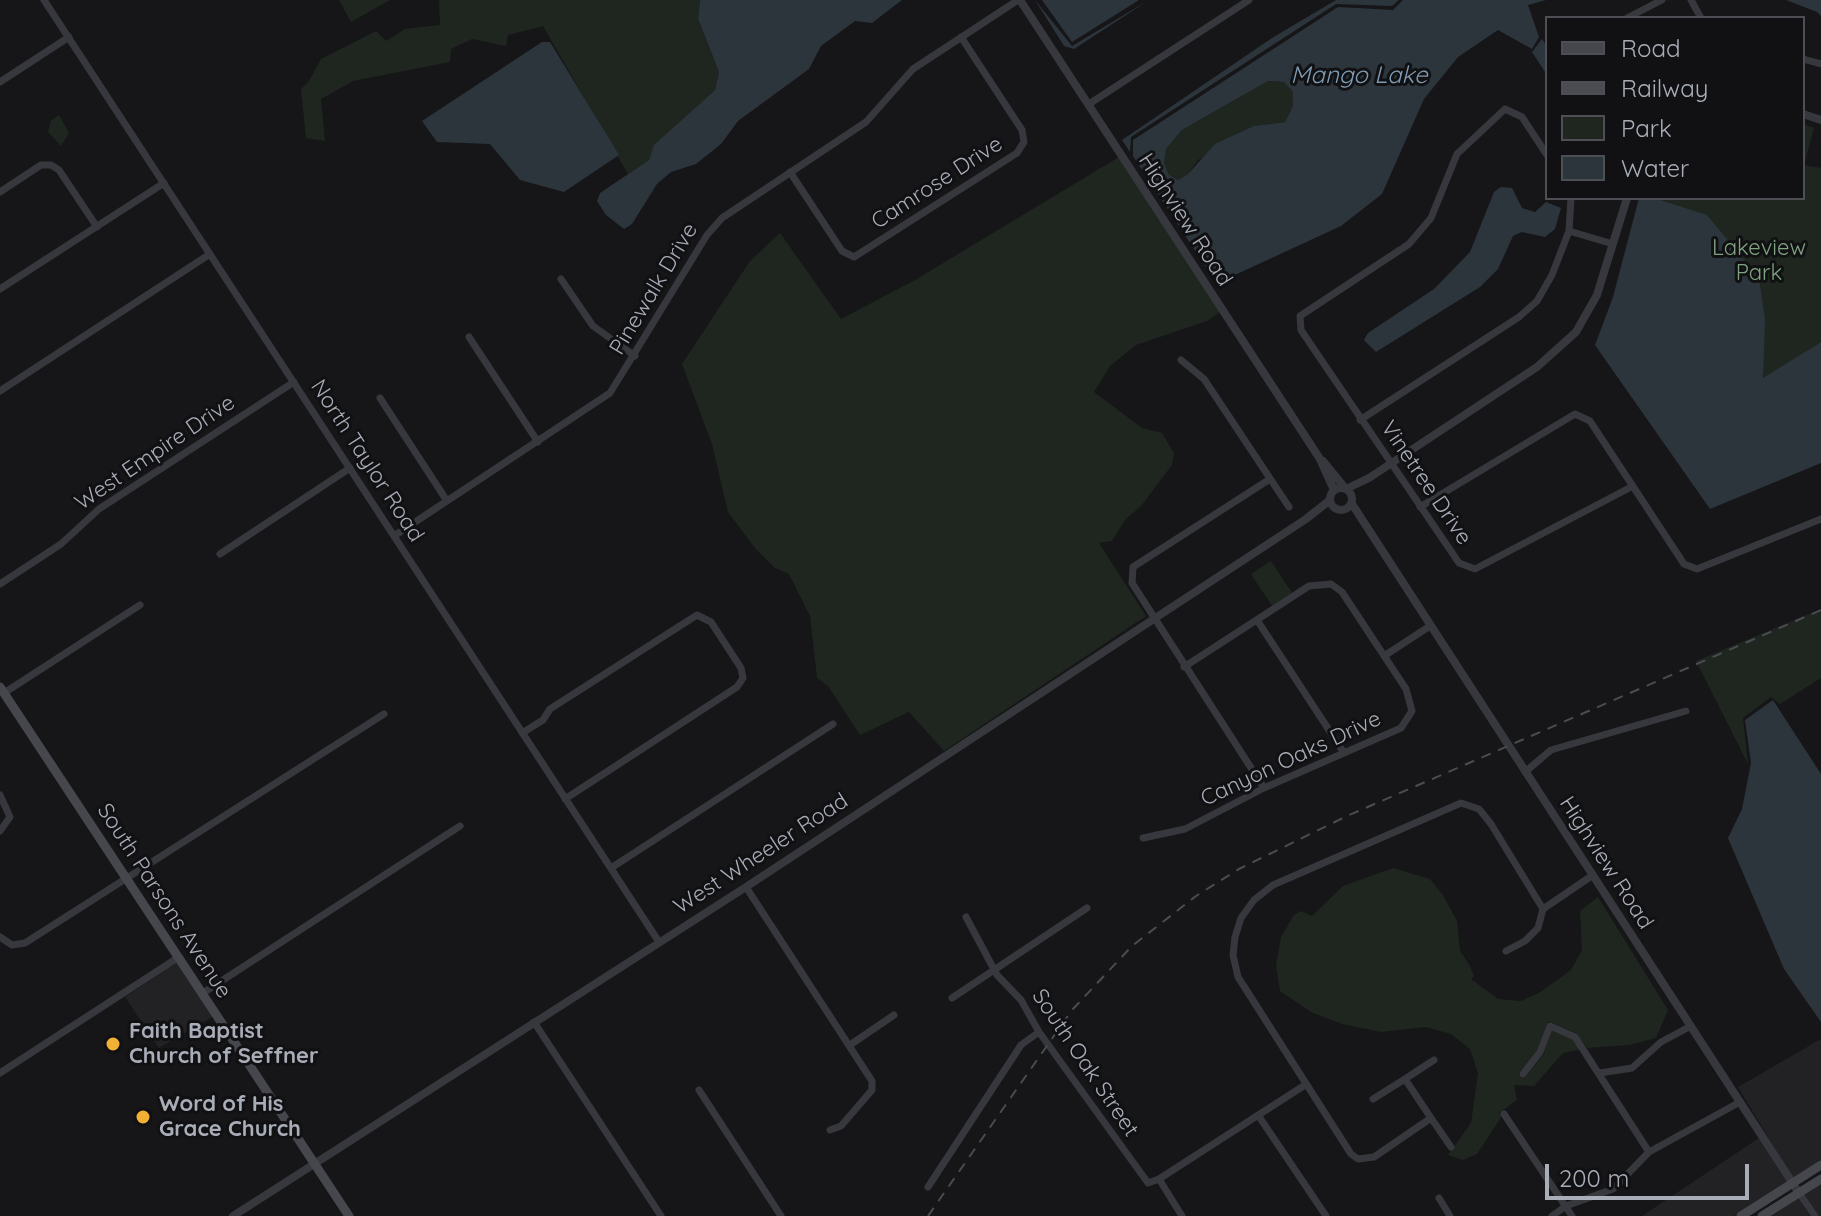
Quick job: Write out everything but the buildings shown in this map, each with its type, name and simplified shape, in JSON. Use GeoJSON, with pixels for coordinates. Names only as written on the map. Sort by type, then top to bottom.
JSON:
{"type":"FeatureCollection","features":[{"type":"Feature","properties":{"kind":"main road","name":"South Parsons Avenue"},"geometry":{"type":"LineString","coordinates":[[2,690],[349,1216]]}},
{"type":"Feature","properties":{"kind":"main road"},"geometry":{"type":"LineString","coordinates":[[1762,1216],[1821,1165]]}},
{"type":"Feature","properties":{"kind":"main road"},"geometry":{"type":"LineString","coordinates":[[1741,1216],[1821,1179]]}},
{"type":"Feature","properties":{"kind":"street","name":"North Taylor Road"},"geometry":{"type":"LineString","coordinates":[[44,0],[659,942]]}},
{"type":"Feature","properties":{"kind":"street","name":"Pinewalk Drive"},"geometry":{"type":"LineString","coordinates":[[394,536],[610,393],[714,226],[731,211],[875,115],[904,77],[1019,0]]}},
{"type":"Feature","properties":{"kind":"street","name":"Highview Road"},"geometry":{"type":"LineString","coordinates":[[1019,0],[1320,459],[1334,490]]}},
{"type":"Feature","properties":{"kind":"street"},"geometry":{"type":"LineString","coordinates":[[1089,104],[1249,0]]}},
{"type":"Feature","properties":{"kind":"street"},"geometry":{"type":"LineString","coordinates":[[1631,16],[1662,0]]}},
{"type":"Feature","properties":{"kind":"street"},"geometry":{"type":"LineString","coordinates":[[0,82],[69,37]]}},
{"type":"Feature","properties":{"kind":"street","name":"Camrose Drive"},"geometry":{"type":"LineString","coordinates":[[790,172],[842,251],[854,257],[1017,153],[1024,142],[1022,130],[961,37]]}},
{"type":"Feature","properties":{"kind":"street","name":"Vinetree Drive"},"geometry":{"type":"LineString","coordinates":[[1545,152],[1522,117],[1505,109],[1478,130],[1457,154],[1431,218],[1409,244],[1300,316],[1301,330],[1459,563],[1475,569],[1633,486]]}},
{"type":"Feature","properties":{"kind":"street"},"geometry":{"type":"LineString","coordinates":[[0,192],[41,165],[51,165],[59,170],[97,227]]}},
{"type":"Feature","properties":{"kind":"street"},"geometry":{"type":"LineString","coordinates":[[0,289],[164,183]]}},
{"type":"Feature","properties":{"kind":"street","name":"Vinetree Drive"},"geometry":{"type":"LineString","coordinates":[[1360,420],[1519,317],[1537,301],[1552,275],[1569,231],[1571,200]]}},
{"type":"Feature","properties":{"kind":"street"},"geometry":{"type":"LineString","coordinates":[[1330,500],[1334,490],[1369,478],[1537,367],[1576,332],[1597,295],[1626,200]]}},
{"type":"Feature","properties":{"kind":"street"},"geometry":{"type":"LineString","coordinates":[[1569,231],[1613,244]]}},
{"type":"Feature","properties":{"kind":"street"},"geometry":{"type":"LineString","coordinates":[[0,391],[210,254]]}},
{"type":"Feature","properties":{"kind":"street"},"geometry":{"type":"LineString","coordinates":[[561,279],[593,326],[635,356]]}},
{"type":"Feature","properties":{"kind":"street"},"geometry":{"type":"LineString","coordinates":[[469,337],[538,442]]}},
{"type":"Feature","properties":{"kind":"street"},"geometry":{"type":"LineString","coordinates":[[1181,360],[1204,379],[1289,507]]}},
{"type":"Feature","properties":{"kind":"street","name":"West Empire Drive"},"geometry":{"type":"LineString","coordinates":[[0,584],[61,544],[99,509],[294,382]]}},
{"type":"Feature","properties":{"kind":"street"},"geometry":{"type":"LineString","coordinates":[[380,398],[447,501]]}},
{"type":"Feature","properties":{"kind":"street"},"geometry":{"type":"LineString","coordinates":[[1420,507],[1575,414],[1590,421],[1684,564],[1697,569],[1821,519]]}},
{"type":"Feature","properties":{"kind":"street","name":"Highview Road"},"geometry":{"type":"LineString","coordinates":[[1320,459],[1346,488],[1367,530],[1815,1216]]}},
{"type":"Feature","properties":{"kind":"street"},"geometry":{"type":"LineString","coordinates":[[220,554],[350,468]]}},
{"type":"Feature","properties":{"kind":"street"},"geometry":{"type":"LineString","coordinates":[[1352,502],[1369,478]]}},
{"type":"Feature","properties":{"kind":"street"},"geometry":{"type":"LineString","coordinates":[[1264,788],[1132,583],[1133,567],[1270,479]]}},
{"type":"Feature","properties":{"kind":"street","name":"Highview Road"},"geometry":{"type":"LineString","coordinates":[[1330,500],[1367,530]]}},
{"type":"Feature","properties":{"kind":"street","name":"West Wheeler Road"},"geometry":{"type":"LineString","coordinates":[[233,1216],[746,887],[1152,617],[1306,519],[1330,500]]}},
{"type":"Feature","properties":{"kind":"street","name":"West Wheeler Road"},"geometry":{"type":"LineString","coordinates":[[1306,519],[1340,510],[1352,502]]}},
{"type":"Feature","properties":{"kind":"street","name":"Canyon Oaks Drive"},"geometry":{"type":"LineString","coordinates":[[1143,838],[1185,829],[1264,788],[1401,728],[1410,717],[1410,697],[1342,592],[1331,584],[1309,586],[1184,667]]}},
{"type":"Feature","properties":{"kind":"street"},"geometry":{"type":"LineString","coordinates":[[2,690],[140,605]]}},
{"type":"Feature","properties":{"kind":"street"},"geometry":{"type":"LineString","coordinates":[[522,733],[543,720],[550,709],[697,615],[711,622],[741,668],[743,678],[737,687],[565,799]]}},
{"type":"Feature","properties":{"kind":"street"},"geometry":{"type":"LineString","coordinates":[[1257,620],[1344,753]]}},
{"type":"Feature","properties":{"kind":"street"},"geometry":{"type":"LineString","coordinates":[[1384,656],[1430,626]]}},
{"type":"Feature","properties":{"kind":"street"},"geometry":{"type":"LineString","coordinates":[[1525,772],[1551,750],[1686,711]]}},
{"type":"Feature","properties":{"kind":"street"},"geometry":{"type":"LineString","coordinates":[[0,937],[12,945],[21,945],[384,714]]}},
{"type":"Feature","properties":{"kind":"street"},"geometry":{"type":"LineString","coordinates":[[611,868],[833,724]]}},
{"type":"Feature","properties":{"kind":"street"},"geometry":{"type":"LineString","coordinates":[[0,795],[10,817],[0,831]]}},
{"type":"Feature","properties":{"kind":"street"},"geometry":{"type":"LineString","coordinates":[[1431,1118],[1374,1157],[1358,1159],[1351,1154],[1244,992],[1233,955],[1241,918],[1254,900],[1273,885],[1451,806],[1471,804],[1491,824],[1543,909]]}},
{"type":"Feature","properties":{"kind":"street"},"geometry":{"type":"LineString","coordinates":[[203,993],[460,826]]}},
{"type":"Feature","properties":{"kind":"street"},"geometry":{"type":"LineString","coordinates":[[1506,951],[1525,941],[1538,928],[1543,909],[1593,875]]}},
{"type":"Feature","properties":{"kind":"street"},"geometry":{"type":"LineString","coordinates":[[746,887],[872,1081],[872,1090],[841,1126],[830,1130]]}},
{"type":"Feature","properties":{"kind":"street"},"geometry":{"type":"LineString","coordinates":[[952,998],[1087,908]]}},
{"type":"Feature","properties":{"kind":"street","name":"South Oak Street"},"geometry":{"type":"LineString","coordinates":[[966,917],[997,975],[1021,1000],[1039,1032],[1143,1179],[1148,1183],[1159,1179],[1182,1216]]}},
{"type":"Feature","properties":{"kind":"street"},"geometry":{"type":"LineString","coordinates":[[0,1073],[179,957]]}},
{"type":"Feature","properties":{"kind":"street"},"geometry":{"type":"LineString","coordinates":[[850,1045],[894,1015]]}},
{"type":"Feature","properties":{"kind":"street"},"geometry":{"type":"LineString","coordinates":[[534,1022],[661,1216]]}},
{"type":"Feature","properties":{"kind":"street"},"geometry":{"type":"LineString","coordinates":[[1523,1074],[1540,1052],[1550,1026],[1575,1037],[1649,1152]]}},
{"type":"Feature","properties":{"kind":"street"},"geometry":{"type":"LineString","coordinates":[[1600,1073],[1632,1068],[1661,1042],[1691,1026]]}},
{"type":"Feature","properties":{"kind":"street"},"geometry":{"type":"LineString","coordinates":[[928,1187],[1021,1045],[1039,1032]]}},
{"type":"Feature","properties":{"kind":"street"},"geometry":{"type":"LineString","coordinates":[[1373,1099],[1434,1060]]}},
{"type":"Feature","properties":{"kind":"street"},"geometry":{"type":"LineString","coordinates":[[1405,1079],[1451,1147]]}},
{"type":"Feature","properties":{"kind":"street"},"geometry":{"type":"LineString","coordinates":[[1159,1179],[1305,1085]]}},
{"type":"Feature","properties":{"kind":"street"},"geometry":{"type":"LineString","coordinates":[[699,1090],[781,1216]]}},
{"type":"Feature","properties":{"kind":"street"},"geometry":{"type":"LineString","coordinates":[[1552,1216],[1566,1206],[1613,1189],[1649,1152],[1740,1102]]}},
{"type":"Feature","properties":{"kind":"street"},"geometry":{"type":"LineString","coordinates":[[1504,1114],[1572,1216]]}},
{"type":"Feature","properties":{"kind":"street"},"geometry":{"type":"LineString","coordinates":[[1258,1115],[1326,1216]]}},
{"type":"Feature","properties":{"kind":"street"},"geometry":{"type":"LineString","coordinates":[[1439,1198],[1450,1216]]}},
{"type":"Feature","properties":{"kind":"shaded area"},"geometry":{"type":"Polygon","coordinates":[[[178,962],[214,1016],[159,1048],[125,997],[178,962]]]}},
{"type":"Feature","properties":{"kind":"shaded area"},"geometry":{"type":"Polygon","coordinates":[[[1821,1039],[1821,1160],[1793,1179],[1738,1087],[1821,1039]]]}},
{"type":"Feature","properties":{"kind":"shaded area"},"geometry":{"type":"Polygon","coordinates":[[[1759,1138],[1787,1182],[1734,1216],[1642,1216],[1759,1138]]]}},
{"type":"Feature","properties":{"kind":"shaded area"},"geometry":{"type":"Polygon","coordinates":[[[1821,1184],[1821,1216],[1819,1216],[1804,1194],[1821,1184]]]}},
{"type":"Feature","properties":{"kind":"shaded area"},"geometry":{"type":"Polygon","coordinates":[[[1798,1198],[1810,1216],[1769,1216],[1798,1198]]]}},
{"type":"Feature","properties":{"kind":"green space"},"geometry":{"type":"Polygon","coordinates":[[[339,0],[390,0],[351,22],[339,0]]]}},
{"type":"Feature","properties":{"kind":"green space"},"geometry":{"type":"Polygon","coordinates":[[[439,0],[700,0],[698,20],[719,72],[715,90],[655,145],[649,160],[628,174],[543,26],[508,35],[506,46],[472,39],[451,49],[450,62],[353,81],[321,99],[325,141],[306,138],[301,89],[321,59],[376,31],[386,41],[405,29],[440,25],[439,0]]]}},
{"type":"Feature","properties":{"kind":"green space"},"geometry":{"type":"Polygon","coordinates":[[[1268,81],[1284,82],[1293,92],[1293,106],[1285,122],[1267,124],[1198,160],[1188,174],[1178,180],[1169,176],[1164,163],[1166,149],[1182,130],[1268,81]]]}},
{"type":"Feature","properties":{"kind":"green space"},"geometry":{"type":"Polygon","coordinates":[[[59,115],[69,133],[61,146],[48,132],[51,120],[59,115]]]}},
{"type":"Feature","properties":{"kind":"green space","name":"Lakeview Park"},"geometry":{"type":"Polygon","coordinates":[[[1805,125],[1814,128],[1805,161],[1805,125]]]}},
{"type":"Feature","properties":{"kind":"green space"},"geometry":{"type":"Polygon","coordinates":[[[1119,157],[1220,312],[1207,321],[1136,345],[1110,366],[1094,392],[1142,428],[1162,433],[1174,453],[1172,465],[1141,506],[1125,520],[1112,541],[1099,543],[1146,616],[944,751],[909,712],[860,735],[828,686],[817,678],[810,616],[789,574],[775,568],[755,548],[728,512],[712,444],[682,364],[750,261],[780,233],[841,319],[915,280],[1119,157]]]}},
{"type":"Feature","properties":{"kind":"green space","name":"Lakeview Park"},"geometry":{"type":"Polygon","coordinates":[[[1805,165],[1821,168],[1821,342],[1763,379],[1644,200],[1805,200],[1805,165]]]}},
{"type":"Feature","properties":{"kind":"green space"},"geometry":{"type":"Polygon","coordinates":[[[1271,561],[1292,593],[1272,606],[1251,574],[1271,561]]]}},
{"type":"Feature","properties":{"kind":"green space"},"geometry":{"type":"Polygon","coordinates":[[[1821,609],[1821,678],[1780,704],[1771,697],[1743,718],[1748,764],[1696,661],[1821,609]]]}},
{"type":"Feature","properties":{"kind":"green space"},"geometry":{"type":"Polygon","coordinates":[[[1393,868],[1430,879],[1443,895],[1457,921],[1460,951],[1474,976],[1471,979],[1498,999],[1521,1001],[1539,993],[1571,970],[1582,950],[1580,911],[1598,897],[1668,1010],[1656,1038],[1630,1045],[1587,1048],[1576,1033],[1548,1021],[1537,1050],[1518,1074],[1524,1079],[1543,1055],[1552,1031],[1573,1040],[1580,1050],[1563,1053],[1534,1086],[1514,1085],[1517,1100],[1499,1113],[1502,1116],[1477,1154],[1463,1160],[1448,1155],[1471,1123],[1478,1073],[1470,1049],[1451,1034],[1426,1027],[1381,1032],[1342,1024],[1311,1012],[1280,991],[1276,965],[1281,937],[1294,915],[1301,911],[1312,916],[1343,886],[1393,868]]]}},
{"type":"Feature","properties":{"kind":"water"},"geometry":{"type":"Polygon","coordinates":[[[700,0],[902,0],[872,23],[855,21],[821,46],[809,69],[738,121],[721,144],[696,164],[671,172],[657,184],[632,224],[624,229],[606,215],[597,201],[600,193],[649,160],[654,145],[715,90],[719,72],[698,19],[700,0]]]}},
{"type":"Feature","properties":{"kind":"water"},"geometry":{"type":"Polygon","coordinates":[[[1035,0],[1072,46],[1149,0],[1074,49],[1064,46],[1035,0]]]}},
{"type":"Feature","properties":{"kind":"water"},"geometry":{"type":"Polygon","coordinates":[[[1042,0],[1139,0],[1072,42],[1042,0]]]}},
{"type":"Feature","properties":{"kind":"water"},"geometry":{"type":"Polygon","coordinates":[[[1336,0],[1399,0],[1392,6],[1336,4],[1131,137],[1130,152],[1122,140],[1272,38],[1336,0]]]}},
{"type":"Feature","properties":{"kind":"water","name":"Mango Lake"},"geometry":{"type":"Polygon","coordinates":[[[1403,0],[1546,0],[1528,5],[1539,37],[1532,49],[1498,30],[1458,57],[1424,99],[1382,194],[1341,226],[1224,280],[1213,278],[1133,156],[1133,140],[1338,7],[1393,10],[1403,0]],[[1268,81],[1182,130],[1166,149],[1164,163],[1169,175],[1178,180],[1188,174],[1215,144],[1254,126],[1285,122],[1293,106],[1293,92],[1284,82],[1268,81]]]}},
{"type":"Feature","properties":{"kind":"water"},"geometry":{"type":"Polygon","coordinates":[[[1786,0],[1821,0],[1821,16],[1817,12],[1786,0]]]}},
{"type":"Feature","properties":{"kind":"water"},"geometry":{"type":"Polygon","coordinates":[[[1542,39],[1545,44],[1545,72],[1532,52],[1542,39]]]}},
{"type":"Feature","properties":{"kind":"water"},"geometry":{"type":"Polygon","coordinates":[[[542,42],[550,42],[619,155],[564,192],[520,180],[490,144],[437,142],[422,121],[542,42]]]}},
{"type":"Feature","properties":{"kind":"water"},"geometry":{"type":"Polygon","coordinates":[[[1501,187],[1512,188],[1522,208],[1535,212],[1546,202],[1561,208],[1555,229],[1545,237],[1522,232],[1513,236],[1498,269],[1480,287],[1376,352],[1364,340],[1368,333],[1434,289],[1470,252],[1494,192],[1501,187]]]}},
{"type":"Feature","properties":{"kind":"water"},"geometry":{"type":"Polygon","coordinates":[[[1638,200],[1660,200],[1707,215],[1759,278],[1765,320],[1763,378],[1821,342],[1821,463],[1710,509],[1595,345],[1613,297],[1638,200]]]}},
{"type":"Feature","properties":{"kind":"water"},"geometry":{"type":"Polygon","coordinates":[[[1773,700],[1821,774],[1821,1022],[1784,969],[1728,838],[1742,809],[1751,763],[1745,720],[1773,700]]]}},
{"type":"Feature","properties":{"kind":"railway"},"geometry":{"type":"LineString","coordinates":[[928,1216],[1072,1010],[1132,946],[1196,896],[1239,869],[1347,816],[1821,610]]}},
{"type":"Feature","properties":{"kind":"place","name":"Faith Baptist Church of Seffner"},"geometry":{"type":"Point","coordinates":[113,1044]}},
{"type":"Feature","properties":{"kind":"place","name":"Word of His Grace Church"},"geometry":{"type":"Point","coordinates":[143,1117]}}]}
